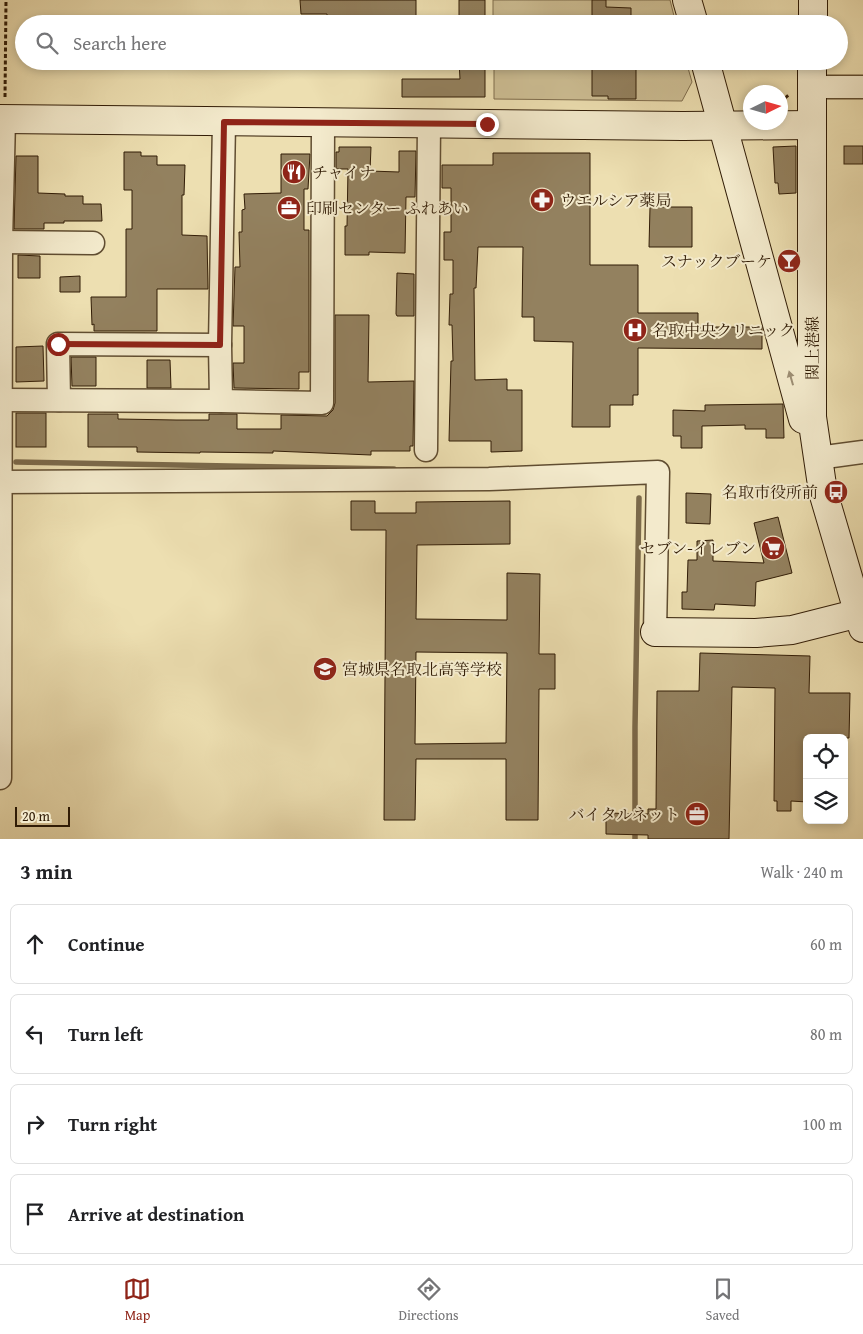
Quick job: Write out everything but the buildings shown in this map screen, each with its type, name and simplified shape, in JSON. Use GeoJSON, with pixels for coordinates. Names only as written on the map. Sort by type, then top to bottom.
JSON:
{"type":"FeatureCollection","features":[{"type":"Feature","properties":{"kind":"street"},"geometry":{"type":"LineString","coordinates":[[687,0],[691,15]]}},
{"type":"Feature","properties":{"kind":"street"},"geometry":{"type":"LineString","coordinates":[[813,15],[814,0]]}},
{"type":"Feature","properties":{"kind":"street"},"geometry":{"type":"LineString","coordinates":[[708,70],[823,492]]}},
{"type":"Feature","properties":{"kind":"street"},"geometry":{"type":"LineString","coordinates":[[812,74],[863,87]]}},
{"type":"Feature","properties":{"kind":"street","name":"閖上港線"},"geometry":{"type":"LineString","coordinates":[[812,74],[812,417],[823,492],[862,618]]}},
{"type":"Feature","properties":{"kind":"street"},"geometry":{"type":"LineString","coordinates":[[0,778],[2,119],[429,124],[812,125]]}},
{"type":"Feature","properties":{"kind":"street"},"geometry":{"type":"LineString","coordinates":[[221,401],[220,345],[224,122]]}},
{"type":"Feature","properties":{"kind":"street"},"geometry":{"type":"LineString","coordinates":[[2,400],[322,403],[323,123]]}},
{"type":"Feature","properties":{"kind":"street"},"geometry":{"type":"LineString","coordinates":[[426,450],[429,124]]}},
{"type":"Feature","properties":{"kind":"street"},"geometry":{"type":"LineString","coordinates":[[2,242],[93,243]]}},
{"type":"Feature","properties":{"kind":"street"},"geometry":{"type":"LineString","coordinates":[[775,320],[783,328],[812,332]]}},
{"type":"Feature","properties":{"kind":"street"},"geometry":{"type":"LineString","coordinates":[[59,400],[58,344],[220,345]]}},
{"type":"Feature","properties":{"kind":"street"},"geometry":{"type":"LineString","coordinates":[[818,458],[863,452]]}},
{"type":"Feature","properties":{"kind":"street"},"geometry":{"type":"LineString","coordinates":[[0,482],[489,479],[658,472],[655,632],[756,633],[792,630],[862,618]]}},
{"type":"Feature","properties":{"kind":"path"},"geometry":{"type":"LineString","coordinates":[[2,119],[6,0]]}},
{"type":"Feature","properties":{"kind":"shaded area"},"geometry":{"type":"Polygon","coordinates":[[[493,0],[670,0],[674,15],[493,15],[493,0]]]}},
{"type":"Feature","properties":{"kind":"shaded area"},"geometry":{"type":"Polygon","coordinates":[[[494,70],[689,70],[692,82],[682,101],[494,99],[494,70]]]}},
{"type":"Feature","properties":{"kind":"waterway"},"geometry":{"type":"LineString","coordinates":[[16,462],[394,469]]}},
{"type":"Feature","properties":{"kind":"waterway"},"geometry":{"type":"LineString","coordinates":[[635,839],[639,498]]}},
{"type":"Feature","properties":{"kind":"place","name":"チャイナ"},"geometry":{"type":"Point","coordinates":[294,172]}},
{"type":"Feature","properties":{"kind":"place","name":"ウエルシア薬局"},"geometry":{"type":"Point","coordinates":[542,200]}},
{"type":"Feature","properties":{"kind":"place","name":"印刷センター ふれあい"},"geometry":{"type":"Point","coordinates":[289,208]}},
{"type":"Feature","properties":{"kind":"place","name":"スナックブーケ"},"geometry":{"type":"Point","coordinates":[789,261]}},
{"type":"Feature","properties":{"kind":"place","name":"名取中央クリニック"},"geometry":{"type":"Point","coordinates":[635,330]}},
{"type":"Feature","properties":{"kind":"place","name":"名取市役所前"},"geometry":{"type":"Point","coordinates":[836,492]}},
{"type":"Feature","properties":{"kind":"place","name":"セブン-イレブン"},"geometry":{"type":"Point","coordinates":[773,548]}},
{"type":"Feature","properties":{"kind":"place","name":"宮城県名取北高等学校"},"geometry":{"type":"Point","coordinates":[325,669]}},
{"type":"Feature","properties":{"kind":"place","name":"バイタルネット"},"geometry":{"type":"Point","coordinates":[697,814]}},
{"type":"Feature","properties":{"kind":"route"},"geometry":{"type":"LineString","coordinates":[[58,344],[220,345],[224,122],[487,124]]}}]}
